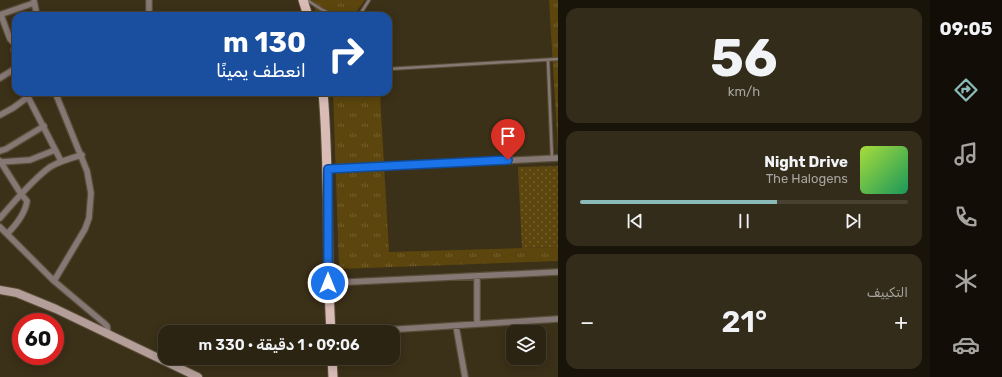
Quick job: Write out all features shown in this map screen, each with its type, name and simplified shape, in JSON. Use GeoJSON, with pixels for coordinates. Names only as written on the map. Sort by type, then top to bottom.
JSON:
{"type":"FeatureCollection","features":[{"type":"Feature","properties":{"kind":"main road"},"geometry":{"type":"LineString","coordinates":[[305,0],[307,12]]}},
{"type":"Feature","properties":{"kind":"main road"},"geometry":{"type":"LineString","coordinates":[[323,96],[328,169],[328,283],[331,325]]}},
{"type":"Feature","properties":{"kind":"main road"},"geometry":{"type":"LineString","coordinates":[[0,290],[31,298],[198,377]]}},
{"type":"Feature","properties":{"kind":"main road"},"geometry":{"type":"LineString","coordinates":[[332,365],[333,377]]}},
{"type":"Feature","properties":{"kind":"street"},"geometry":{"type":"LineString","coordinates":[[149,0],[149,12]]}},
{"type":"Feature","properties":{"kind":"street"},"geometry":{"type":"LineString","coordinates":[[12,41],[0,15],[34,2],[36,12]]}},
{"type":"Feature","properties":{"kind":"street"},"geometry":{"type":"LineString","coordinates":[[0,78],[12,70]]}},
{"type":"Feature","properties":{"kind":"street"},"geometry":{"type":"LineString","coordinates":[[0,115],[13,108],[26,96]]}},
{"type":"Feature","properties":{"kind":"street"},"geometry":{"type":"LineString","coordinates":[[29,96],[61,161]]}},
{"type":"Feature","properties":{"kind":"street"},"geometry":{"type":"LineString","coordinates":[[54,281],[85,229],[89,218],[90,208],[90,183],[88,171],[57,96]]}},
{"type":"Feature","properties":{"kind":"street"},"geometry":{"type":"LineString","coordinates":[[0,151],[6,149],[44,126]]}},
{"type":"Feature","properties":{"kind":"street"},"geometry":{"type":"LineString","coordinates":[[7,234],[16,224],[26,207],[27,201],[0,162],[30,160],[55,150]]}},
{"type":"Feature","properties":{"kind":"street"},"geometry":{"type":"LineString","coordinates":[[0,218],[21,194],[50,167],[61,161],[82,155]]}},
{"type":"Feature","properties":{"kind":"street"},"geometry":{"type":"LineString","coordinates":[[328,169],[555,158]]}},
{"type":"Feature","properties":{"kind":"street"},"geometry":{"type":"LineString","coordinates":[[0,227],[54,281],[104,323],[107,326],[108,334]]}},
{"type":"Feature","properties":{"kind":"street"},"geometry":{"type":"LineString","coordinates":[[328,283],[558,272]]}},
{"type":"Feature","properties":{"kind":"street"},"geometry":{"type":"LineString","coordinates":[[477,276],[477,324]]}},
{"type":"Feature","properties":{"kind":"street"},"geometry":{"type":"LineString","coordinates":[[400,329],[557,319]]}},
{"type":"Feature","properties":{"kind":"street"},"geometry":{"type":"LineString","coordinates":[[456,326],[465,377]]}},
{"type":"Feature","properties":{"kind":"lane"},"geometry":{"type":"LineString","coordinates":[[305,0],[325,12]]}},
{"type":"Feature","properties":{"kind":"lane"},"geometry":{"type":"LineString","coordinates":[[362,12],[369,0]]}},
{"type":"Feature","properties":{"kind":"lane"},"geometry":{"type":"LineString","coordinates":[[548,60],[555,158]]}},
{"type":"Feature","properties":{"kind":"lane"},"geometry":{"type":"LineString","coordinates":[[392,69],[558,60]]}},
{"type":"Feature","properties":{"kind":"green space"},"geometry":{"type":"Polygon","coordinates":[[[311,0],[365,0],[356,12],[316,12],[311,0]]]}},
{"type":"Feature","properties":{"kind":"green space"},"geometry":{"type":"Polygon","coordinates":[[[549,0],[558,0],[558,150],[549,0]]]}},
{"type":"Feature","properties":{"kind":"green space"},"geometry":{"type":"Polygon","coordinates":[[[333,96],[380,96],[389,252],[558,247],[558,261],[339,269],[333,96]]]}},
{"type":"Feature","properties":{"kind":"green space"},"geometry":{"type":"Polygon","coordinates":[[[558,166],[558,247],[522,248],[518,167],[558,166]]]}},
{"type":"Feature","properties":{"kind":"route"},"geometry":{"type":"LineString","coordinates":[[328,283],[328,169],[508,160]]}}]}
